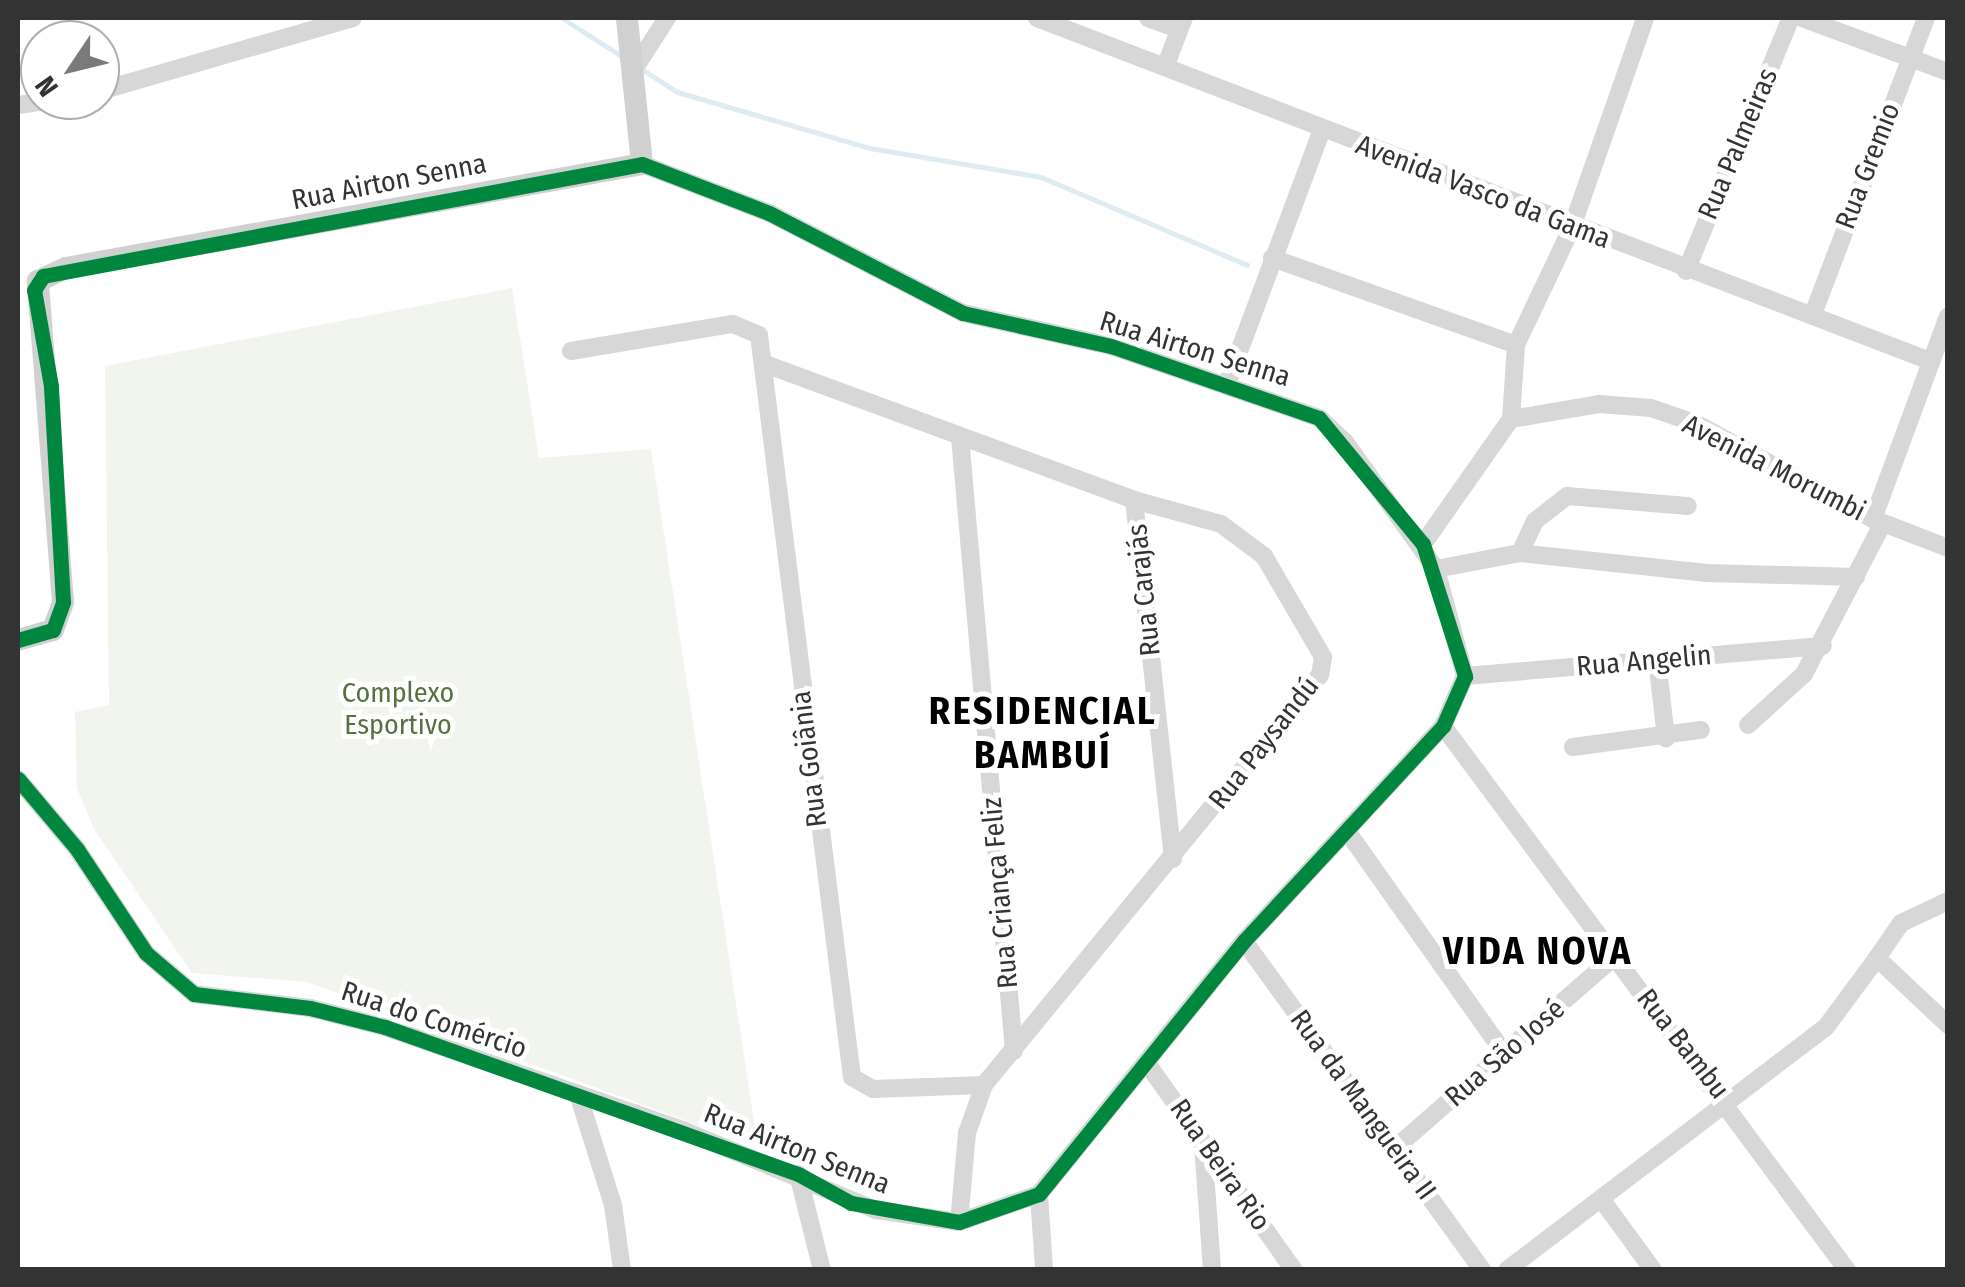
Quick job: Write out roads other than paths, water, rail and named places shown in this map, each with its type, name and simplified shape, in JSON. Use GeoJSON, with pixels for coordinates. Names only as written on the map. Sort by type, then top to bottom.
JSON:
{"type":"FeatureCollection","features":[{"type":"Feature","properties":{"kind":"street"},"geometry":{"type":"LineString","coordinates":[[120,85],[353,18]]}},
{"type":"Feature","properties":{"kind":"street"},"geometry":{"type":"LineString","coordinates":[[627,18],[642,164]]}},
{"type":"Feature","properties":{"kind":"street"},"geometry":{"type":"LineString","coordinates":[[634,64],[668,18]]}},
{"type":"Feature","properties":{"kind":"street","name":"Avenida Vasco da Gama"},"geometry":{"type":"LineString","coordinates":[[1037,18],[1686,271],[1812,314],[1930,361]]}},
{"type":"Feature","properties":{"kind":"street"},"geometry":{"type":"LineString","coordinates":[[1148,18],[1182,23],[1165,67]]}},
{"type":"Feature","properties":{"kind":"street"},"geometry":{"type":"LineString","coordinates":[[1424,544],[1511,419],[1516,344],[1572,226],[1645,18]]}},
{"type":"Feature","properties":{"kind":"street","name":"Rua Palmeiras"},"geometry":{"type":"LineString","coordinates":[[1686,271],[1791,18]]}},
{"type":"Feature","properties":{"kind":"street"},"geometry":{"type":"LineString","coordinates":[[1802,18],[1948,72]]}},
{"type":"Feature","properties":{"kind":"street","name":"Rua Gremio"},"geometry":{"type":"LineString","coordinates":[[1812,314],[1926,18]]}},
{"type":"Feature","properties":{"kind":"street"},"geometry":{"type":"LineString","coordinates":[[1228,381],[1322,130]]}},
{"type":"Feature","properties":{"kind":"street","name":"Rua Airton Senna"},"geometry":{"type":"LineString","coordinates":[[18,640],[49,632],[61,616],[63,580],[35,285],[66,268],[642,164],[769,213],[963,314],[1228,381],[1319,418],[1424,544],[1436,568],[1464,676]]}},
{"type":"Feature","properties":{"kind":"street"},"geometry":{"type":"LineString","coordinates":[[1272,258],[1516,344]]}},
{"type":"Feature","properties":{"kind":"street"},"geometry":{"type":"LineString","coordinates":[[1748,725],[1780,701],[1823,646],[1878,521],[1948,316]]}},
{"type":"Feature","properties":{"kind":"street","name":"Rua Goiânia"},"geometry":{"type":"LineString","coordinates":[[571,351],[732,324],[754,328],[765,364],[852,1077],[872,1089],[984,1085]]}},
{"type":"Feature","properties":{"kind":"street","name":"Rua Paysandú"},"geometry":{"type":"LineString","coordinates":[[765,364],[1134,500],[1221,524],[1246,539],[1296,599],[1323,657],[1320,675],[984,1085],[967,1133],[959,1222]]}},
{"type":"Feature","properties":{"kind":"street","name":"Avenida Morumbi"},"geometry":{"type":"LineString","coordinates":[[1511,419],[1599,404],[1651,408],[1698,424],[1878,521],[1948,548]]}},
{"type":"Feature","properties":{"kind":"street","name":"Rua Criança Feliz"},"geometry":{"type":"LineString","coordinates":[[960,437],[1014,1051]]}},
{"type":"Feature","properties":{"kind":"street"},"geometry":{"type":"LineString","coordinates":[[1520,554],[1535,521],[1567,496],[1688,506]]}},
{"type":"Feature","properties":{"kind":"street","name":"Rua Carajás"},"geometry":{"type":"LineString","coordinates":[[1134,500],[1172,859]]}},
{"type":"Feature","properties":{"kind":"street"},"geometry":{"type":"LineString","coordinates":[[1436,568],[1520,554],[1706,573],[1856,577]]}},
{"type":"Feature","properties":{"kind":"street","name":"Rua Angelin"},"geometry":{"type":"LineString","coordinates":[[1464,676],[1823,646]]}},
{"type":"Feature","properties":{"kind":"street"},"geometry":{"type":"LineString","coordinates":[[1657,660],[1666,738]]}},
{"type":"Feature","properties":{"kind":"street"},"geometry":{"type":"LineString","coordinates":[[1044,1270],[1039,1194],[1244,941],[1350,834],[1443,726],[1464,676]]}},
{"type":"Feature","properties":{"kind":"street","name":"Rua Bambu"},"geometry":{"type":"LineString","coordinates":[[1443,726],[1730,1105],[1847,1270]]}},
{"type":"Feature","properties":{"kind":"street"},"geometry":{"type":"LineString","coordinates":[[1573,747],[1666,738],[1701,730]]}},
{"type":"Feature","properties":{"kind":"street","name":"Rua do Comércio"},"geometry":{"type":"LineString","coordinates":[[18,779],[179,986],[385,1027],[578,1094]]}},
{"type":"Feature","properties":{"kind":"street"},"geometry":{"type":"LineString","coordinates":[[1350,834],[1504,1054]]}},
{"type":"Feature","properties":{"kind":"street"},"geometry":{"type":"LineString","coordinates":[[1507,1270],[1730,1105],[1826,1027],[1901,923],[1948,901]]}},
{"type":"Feature","properties":{"kind":"street","name":"Rua da Mangueira II"},"geometry":{"type":"LineString","coordinates":[[1244,941],[1482,1270]]}},
{"type":"Feature","properties":{"kind":"street","name":"Rua São José"},"geometry":{"type":"LineString","coordinates":[[1394,1149],[1615,956]]}},
{"type":"Feature","properties":{"kind":"street"},"geometry":{"type":"LineString","coordinates":[[1877,958],[1948,1025]]}},
{"type":"Feature","properties":{"kind":"street","name":"Rua Beira Rio"},"geometry":{"type":"LineString","coordinates":[[1146,1062],[1294,1270]]}},
{"type":"Feature","properties":{"kind":"street"},"geometry":{"type":"LineString","coordinates":[[578,1094],[613,1205],[622,1270]]}},
{"type":"Feature","properties":{"kind":"street","name":"Rua Airton Senna"},"geometry":{"type":"LineString","coordinates":[[578,1094],[798,1174],[851,1203],[959,1222],[1039,1194]]}},
{"type":"Feature","properties":{"kind":"street"},"geometry":{"type":"LineString","coordinates":[[1203,1138],[1212,1270]]}},
{"type":"Feature","properties":{"kind":"street"},"geometry":{"type":"LineString","coordinates":[[798,1174],[822,1270]]}},
{"type":"Feature","properties":{"kind":"street"},"geometry":{"type":"LineString","coordinates":[[1602,1200],[1653,1270]]}},
{"type":"Feature","properties":{"kind":"waterway"},"geometry":{"type":"LineString","coordinates":[[562,18],[623,57]]}},
{"type":"Feature","properties":{"kind":"waterway"},"geometry":{"type":"LineString","coordinates":[[640,68],[677,92],[870,148],[1041,177],[1247,265]]}},
{"type":"Feature","properties":{"kind":"district","name":"RESIDENCIAL BAMBUÍ"},"geometry":{"type":"Point","coordinates":[1043,734]}},
{"type":"Feature","properties":{"kind":"district","name":"VIDA NOVA"},"geometry":{"type":"Point","coordinates":[1538,952]}},
{"type":"Feature","properties":{"kind":"park label","name":"Complexo Esportivo"},"geometry":{"type":"Point","coordinates":[398,709]}}]}
